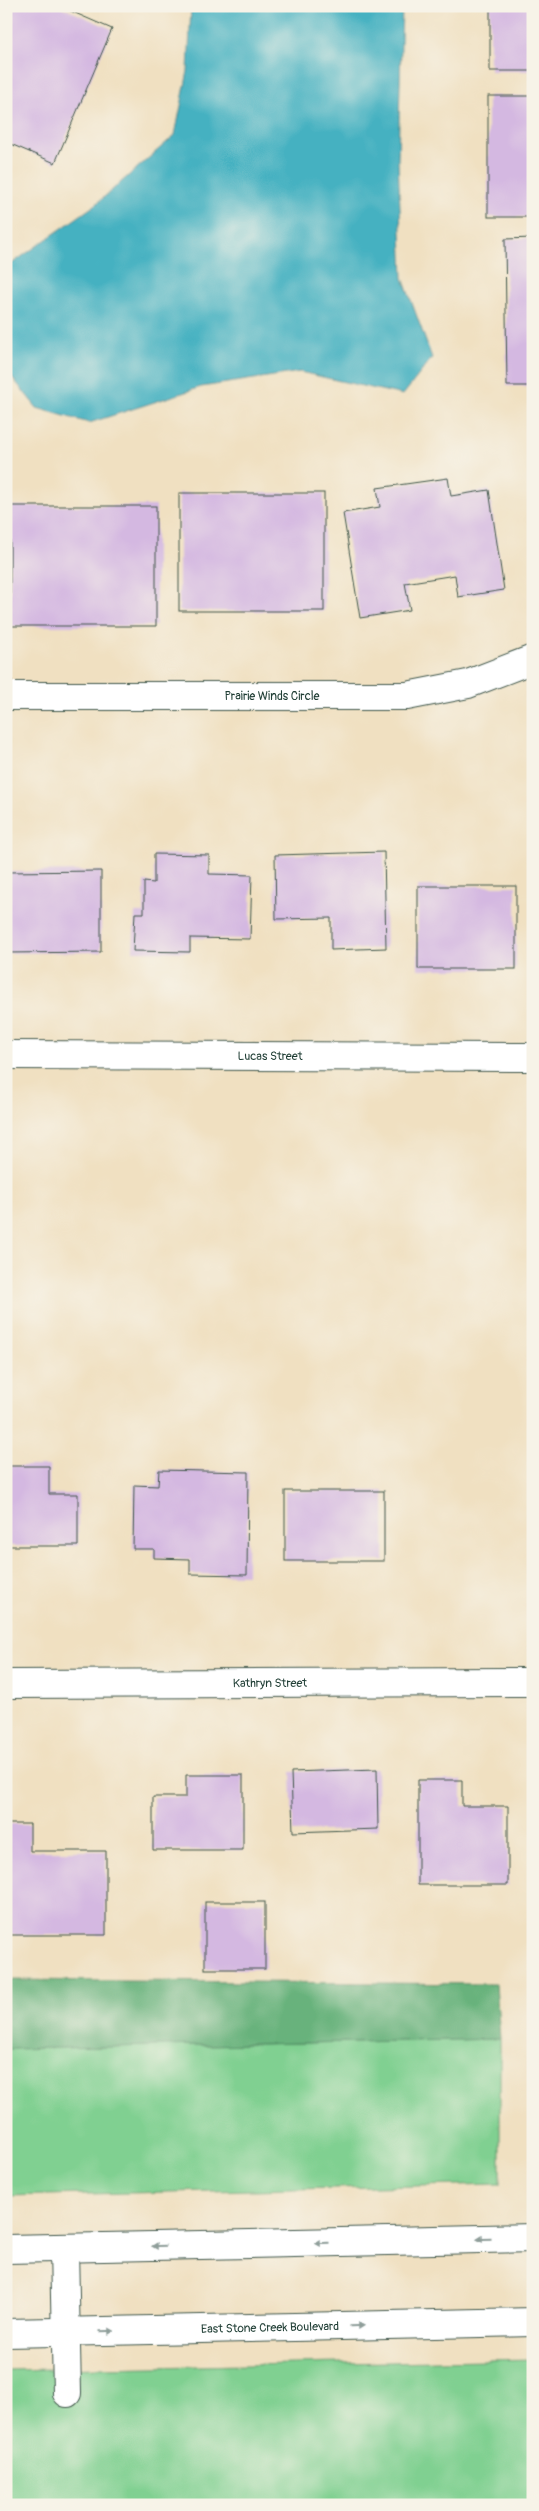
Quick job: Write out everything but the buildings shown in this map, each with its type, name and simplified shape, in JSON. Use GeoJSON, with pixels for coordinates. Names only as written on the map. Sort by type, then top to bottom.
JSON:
{"type":"FeatureCollection","features":[{"type":"Feature","properties":{"kind":"street","name":"Prairie Winds Circle"},"geometry":{"type":"LineString","coordinates":[[6,696],[407,696],[468,684],[533,659]]}},
{"type":"Feature","properties":{"kind":"street","name":"Lucas Street"},"geometry":{"type":"LineString","coordinates":[[6,1055],[533,1057]]}},
{"type":"Feature","properties":{"kind":"street","name":"Kathryn Street"},"geometry":{"type":"LineString","coordinates":[[6,1684],[533,1682]]}},
{"type":"Feature","properties":{"kind":"street"},"geometry":{"type":"LineString","coordinates":[[6,2249],[533,2238]]}},
{"type":"Feature","properties":{"kind":"street"},"geometry":{"type":"LineString","coordinates":[[64,2248],[66,2393]]}},
{"type":"Feature","properties":{"kind":"street","name":"East Stone Creek Boulevard"},"geometry":{"type":"LineString","coordinates":[[6,2333],[533,2322]]}},
{"type":"Feature","properties":{"kind":"green space"},"geometry":{"type":"Polygon","coordinates":[[[6,1980],[496,1984],[500,2039],[6,2049],[6,1980]]]}},
{"type":"Feature","properties":{"kind":"green space"},"geometry":{"type":"Polygon","coordinates":[[[500,2039],[500,2184],[6,2196],[6,2049],[500,2039]]]}},
{"type":"Feature","properties":{"kind":"green space"},"geometry":{"type":"Polygon","coordinates":[[[533,2359],[533,2505],[6,2505],[6,2370],[533,2359]]]}},
{"type":"Feature","properties":{"kind":"water"},"geometry":{"type":"Polygon","coordinates":[[[191,6],[402,6],[398,161],[403,278],[432,358],[403,395],[300,372],[201,387],[89,423],[37,408],[6,370],[7,267],[95,205],[175,135],[188,71],[191,6]]]}}]}
